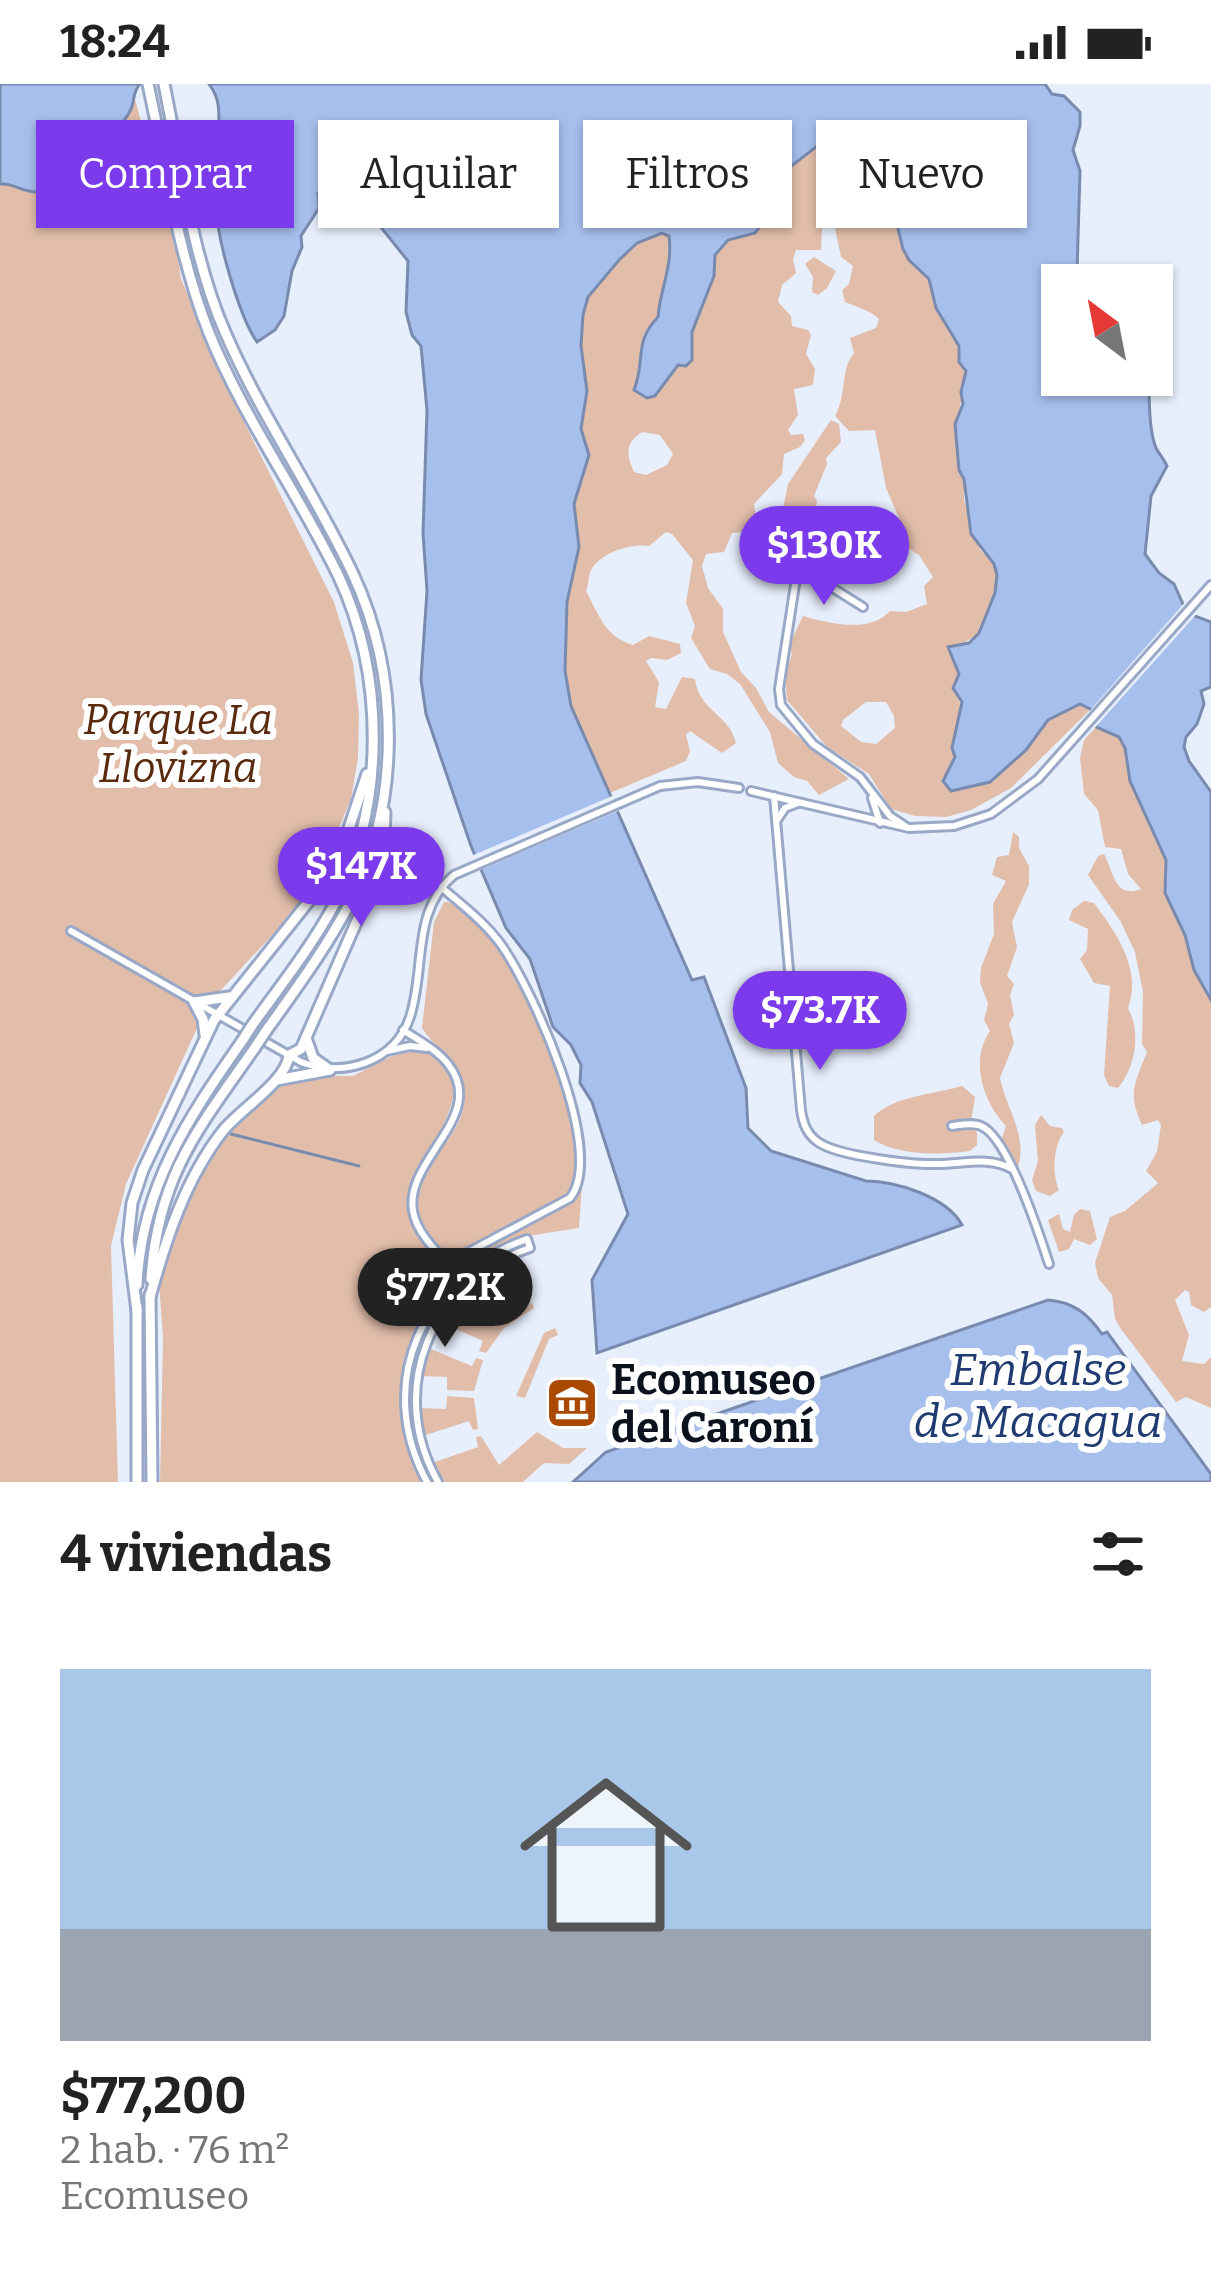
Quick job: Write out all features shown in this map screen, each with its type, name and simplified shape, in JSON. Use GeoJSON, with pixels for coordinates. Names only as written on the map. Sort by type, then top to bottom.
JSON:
{"type":"FeatureCollection","features":[{"type":"Feature","properties":{"kind":"main road"},"geometry":{"type":"LineString","coordinates":[[137,1482],[140,1245],[156,1184],[179,1133],[326,919],[345,882],[367,809],[372,757],[371,698],[355,620],[337,572],[209,332],[190,270],[148,84]]}},
{"type":"Feature","properties":{"kind":"main road"},"geometry":{"type":"LineString","coordinates":[[150,1297],[196,1172],[230,1122],[285,1070],[289,1055],[301,1049],[374,879],[384,838],[386,703],[370,617],[345,558],[219,320],[164,84]]}},
{"type":"Feature","properties":{"kind":"main road"},"geometry":{"type":"LineString","coordinates":[[137,1311],[128,1240],[132,1203],[143,1170],[217,1016],[320,891],[344,843],[372,757]]}},
{"type":"Feature","properties":{"kind":"main road"},"geometry":{"type":"LineString","coordinates":[[152,1482],[150,1297],[159,1216],[176,1165],[350,902],[373,846],[383,795]]}},
{"type":"Feature","properties":{"kind":"main road"},"geometry":{"type":"LineString","coordinates":[[205,1036],[194,1002],[233,995]]}},
{"type":"Feature","properties":{"kind":"main road"},"geometry":{"type":"LineString","coordinates":[[306,1038],[313,1058],[330,1070]]}},
{"type":"Feature","properties":{"kind":"main road"},"geometry":{"type":"LineString","coordinates":[[272,1082],[330,1070]]}},
{"type":"Feature","properties":{"kind":"street"},"geometry":{"type":"LineString","coordinates":[[756,559],[798,565],[780,702],[813,744],[853,771],[890,816],[909,828]]}},
{"type":"Feature","properties":{"kind":"street"},"geometry":{"type":"LineString","coordinates":[[796,576],[820,580],[863,607]]}},
{"type":"Feature","properties":{"kind":"street"},"geometry":{"type":"LineString","coordinates":[[751,791],[909,828],[954,826],[991,814],[1029,788],[1210,586]]}},
{"type":"Feature","properties":{"kind":"street"},"geometry":{"type":"LineString","coordinates":[[463,1280],[422,1231],[412,1205],[423,1169],[459,1104],[452,1071],[413,1028],[426,917],[441,887],[469,866],[626,798],[686,782],[739,788]]}},
{"type":"Feature","properties":{"kind":"street"},"geometry":{"type":"LineString","coordinates":[[868,787],[880,824]]}},
{"type":"Feature","properties":{"kind":"street"},"geometry":{"type":"LineString","coordinates":[[774,796],[801,1110],[809,1134],[827,1147],[898,1160],[996,1162],[1012,1169]]}},
{"type":"Feature","properties":{"kind":"street"},"geometry":{"type":"LineString","coordinates":[[847,814],[864,809],[872,797]]}},
{"type":"Feature","properties":{"kind":"street"},"geometry":{"type":"LineString","coordinates":[[776,823],[784,808],[801,803]]}},
{"type":"Feature","properties":{"kind":"street"},"geometry":{"type":"LineString","coordinates":[[441,887],[486,927],[508,956],[568,1085],[580,1160],[578,1186],[570,1198],[448,1263]]}},
{"type":"Feature","properties":{"kind":"street"},"geometry":{"type":"LineString","coordinates":[[71,931],[289,1055],[330,1070],[349,1069],[399,1047],[427,1046]]}},
{"type":"Feature","properties":{"kind":"street"},"geometry":{"type":"LineString","coordinates":[[379,1055],[403,1030],[412,1012]]}},
{"type":"Feature","properties":{"kind":"street"},"geometry":{"type":"LineString","coordinates":[[403,1030],[427,1046]]}},
{"type":"Feature","properties":{"kind":"street"},"geometry":{"type":"LineString","coordinates":[[952,1126],[985,1128],[1022,1184],[1049,1264]]}},
{"type":"Feature","properties":{"kind":"street"},"geometry":{"type":"LineString","coordinates":[[427,1482],[413,1432],[407,1374],[438,1300],[490,1255],[526,1239],[530,1248],[463,1280]]}},
{"type":"Feature","properties":{"kind":"street"},"geometry":{"type":"LineString","coordinates":[[422,1462],[438,1482]]}},
{"type":"Feature","properties":{"kind":"green space","name":"Parque La Llovizna"},"geometry":{"type":"Polygon","coordinates":[[[131,84],[141,120],[48,120],[131,84]]]}},
{"type":"Feature","properties":{"kind":"green space","name":"Parque La Llovizna"},"geometry":{"type":"Polygon","coordinates":[[[36,125],[36,228],[174,228],[181,279],[227,388],[334,602],[353,663],[359,714],[351,799],[325,861],[290,916],[208,1004],[126,1184],[111,1246],[118,1482],[0,1482],[0,141],[36,125]]]}},
{"type":"Feature","properties":{"kind":"green space"},"geometry":{"type":"Polygon","coordinates":[[[816,148],[816,228],[823,228],[821,250],[796,250],[796,273],[782,285],[778,302],[791,316],[792,326],[811,335],[806,354],[815,369],[813,385],[794,389],[798,415],[788,430],[791,435],[803,434],[805,440],[784,454],[782,474],[754,504],[756,519],[750,531],[732,533],[724,552],[706,554],[702,566],[708,588],[723,609],[723,632],[741,672],[769,712],[849,779],[819,795],[807,781],[778,763],[770,732],[740,684],[710,669],[691,638],[695,626],[686,603],[693,560],[666,532],[649,546],[625,548],[602,558],[591,570],[586,591],[604,624],[623,641],[633,645],[649,636],[680,644],[681,653],[667,660],[646,661],[659,682],[655,707],[666,709],[682,677],[695,679],[702,699],[728,726],[736,743],[722,753],[690,731],[686,761],[610,793],[571,705],[565,671],[567,602],[579,547],[574,504],[588,447],[581,429],[587,391],[581,346],[583,315],[588,297],[637,243],[662,233],[669,236],[665,292],[660,312],[642,341],[635,389],[654,389],[675,371],[693,345],[692,332],[714,276],[715,255],[728,240],[759,228],[792,228],[792,166],[816,148]],[[642,432],[632,440],[629,454],[634,472],[646,475],[667,465],[673,454],[660,435],[642,432]]]}},
{"type":"Feature","properties":{"kind":"green space"},"geometry":{"type":"Polygon","coordinates":[[[835,228],[898,228],[909,261],[929,279],[966,371],[955,437],[959,470],[980,550],[994,563],[997,575],[989,615],[955,657],[959,727],[948,774],[995,774],[1035,739],[1048,720],[1080,704],[1091,709],[1011,788],[971,810],[946,817],[891,809],[869,774],[827,747],[787,700],[789,645],[803,616],[860,625],[890,611],[906,612],[927,604],[924,586],[933,577],[919,555],[896,541],[899,518],[886,488],[875,430],[849,431],[835,416],[854,353],[850,338],[876,328],[879,319],[845,302],[842,290],[849,284],[853,266],[841,257],[835,228]],[[866,702],[841,726],[861,742],[876,744],[895,728],[886,702],[866,702]]]}},
{"type":"Feature","properties":{"kind":"green space"},"geometry":{"type":"Polygon","coordinates":[[[814,257],[836,271],[818,295],[812,292],[813,277],[805,264],[814,257]]]}},
{"type":"Feature","properties":{"kind":"green space"},"geometry":{"type":"Polygon","coordinates":[[[831,420],[839,424],[841,442],[826,458],[814,496],[811,536],[781,548],[753,539],[764,528],[776,532],[784,527],[781,518],[788,484],[831,420]]]}},
{"type":"Feature","properties":{"kind":"green space"},"geometry":{"type":"Polygon","coordinates":[[[1103,726],[1126,748],[1130,781],[1166,860],[1165,893],[1185,935],[1194,970],[1211,1000],[1211,1307],[1204,1312],[1191,1305],[1185,1290],[1175,1300],[1189,1335],[1182,1361],[1204,1364],[1211,1357],[1211,1408],[1186,1397],[1176,1402],[1115,1319],[1112,1295],[1098,1278],[1095,1263],[1110,1217],[1125,1211],[1158,1183],[1146,1171],[1157,1152],[1161,1125],[1158,1120],[1142,1125],[1135,1104],[1136,1080],[1147,1052],[1142,1044],[1143,992],[1135,952],[1121,922],[1088,875],[1104,854],[1120,887],[1141,889],[1128,874],[1121,849],[1105,847],[1098,810],[1084,794],[1080,758],[1084,740],[1103,726]]]}},
{"type":"Feature","properties":{"kind":"green space"},"geometry":{"type":"Polygon","coordinates":[[[1013,832],[1029,866],[1029,884],[1012,922],[1017,947],[1007,976],[1014,984],[1010,995],[1014,1015],[1009,1024],[1014,1043],[1000,1078],[1018,1133],[1018,1167],[1001,1141],[1006,1126],[985,1092],[980,1067],[990,1031],[984,1020],[988,1004],[980,982],[981,968],[994,934],[993,904],[1006,881],[992,875],[997,857],[1009,855],[1013,832]]]}},
{"type":"Feature","properties":{"kind":"green space"},"geometry":{"type":"Polygon","coordinates":[[[1084,901],[1094,903],[1119,940],[1132,980],[1128,1008],[1135,1049],[1118,1088],[1109,1086],[1104,1075],[1110,986],[1094,983],[1080,959],[1087,950],[1088,929],[1069,920],[1072,910],[1084,901]]]}},
{"type":"Feature","properties":{"kind":"green space"},"geometry":{"type":"Polygon","coordinates":[[[444,902],[468,913],[495,942],[521,984],[562,1085],[574,1134],[575,1173],[565,1198],[451,1258],[426,1229],[418,1205],[420,1184],[456,1127],[464,1105],[459,1073],[422,1028],[434,922],[444,902]]]}},
{"type":"Feature","properties":{"kind":"green space"},"geometry":{"type":"Polygon","coordinates":[[[418,1050],[443,1062],[453,1079],[444,1123],[412,1193],[411,1213],[418,1231],[455,1275],[422,1321],[405,1373],[405,1428],[423,1482],[160,1482],[163,1338],[159,1282],[177,1222],[201,1171],[222,1137],[278,1083],[313,1076],[353,1076],[392,1056],[418,1050]]]}},
{"type":"Feature","properties":{"kind":"green space"},"geometry":{"type":"Polygon","coordinates":[[[962,1086],[975,1097],[971,1122],[977,1145],[970,1151],[908,1152],[874,1140],[874,1116],[883,1109],[962,1086]]]}},
{"type":"Feature","properties":{"kind":"green space"},"geometry":{"type":"Polygon","coordinates":[[[1041,1115],[1064,1132],[1055,1160],[1059,1190],[1050,1196],[1036,1191],[1032,1180],[1038,1161],[1035,1125],[1041,1115]]]}},
{"type":"Feature","properties":{"kind":"green space"},"geometry":{"type":"Polygon","coordinates":[[[582,1184],[579,1228],[521,1237],[460,1271],[455,1264],[570,1202],[582,1184]]]}},
{"type":"Feature","properties":{"kind":"green space"},"geometry":{"type":"Polygon","coordinates":[[[1080,1209],[1090,1211],[1097,1239],[1090,1245],[1074,1239],[1069,1249],[1059,1252],[1048,1220],[1059,1214],[1063,1229],[1070,1232],[1080,1209]]]}},
{"type":"Feature","properties":{"kind":"green space"},"geometry":{"type":"Polygon","coordinates":[[[507,1261],[523,1305],[532,1303],[534,1308],[504,1328],[486,1353],[479,1351],[483,1341],[440,1322],[468,1287],[507,1261]]]}},
{"type":"Feature","properties":{"kind":"green space"},"geometry":{"type":"Polygon","coordinates":[[[555,1328],[558,1335],[549,1339],[525,1398],[516,1396],[544,1333],[555,1328]]]}},
{"type":"Feature","properties":{"kind":"green space"},"geometry":{"type":"Polygon","coordinates":[[[428,1348],[472,1366],[476,1358],[483,1360],[474,1391],[447,1390],[447,1377],[421,1376],[428,1348]]]}},
{"type":"Feature","properties":{"kind":"green space"},"geometry":{"type":"Polygon","coordinates":[[[447,1396],[474,1398],[478,1429],[473,1430],[469,1421],[423,1436],[419,1408],[446,1409],[447,1396]]]}},
{"type":"Feature","properties":{"kind":"green space"},"geometry":{"type":"Polygon","coordinates":[[[537,1432],[563,1448],[587,1448],[569,1464],[544,1463],[523,1482],[443,1482],[432,1463],[478,1447],[476,1437],[481,1436],[499,1465],[537,1432]]]}},
{"type":"Feature","properties":{"kind":"water"},"geometry":{"type":"Polygon","coordinates":[[[0,84],[140,84],[123,120],[36,120],[36,192],[0,184],[0,84]]]}},
{"type":"Feature","properties":{"kind":"water"},"geometry":{"type":"Polygon","coordinates":[[[209,84],[1045,84],[1080,112],[1073,150],[1080,171],[1077,264],[1041,264],[1041,396],[1149,396],[1153,440],[1167,466],[1151,496],[1145,554],[1174,584],[1187,613],[1211,622],[1211,687],[1201,691],[1204,704],[1184,747],[1211,792],[1211,1000],[1194,970],[1185,935],[1165,893],[1166,860],[1130,781],[1125,748],[1119,737],[1096,727],[1092,710],[1080,704],[1048,720],[1026,750],[990,782],[951,791],[943,781],[955,757],[952,748],[962,702],[953,688],[959,674],[948,647],[969,643],[979,633],[997,575],[971,534],[959,470],[955,424],[963,404],[966,371],[959,362],[959,346],[936,308],[929,279],[903,249],[898,228],[1027,228],[1027,120],[816,120],[816,147],[792,165],[792,120],[583,120],[583,228],[759,228],[728,240],[715,255],[714,276],[692,332],[692,360],[686,366],[678,365],[655,396],[647,398],[634,390],[643,344],[658,317],[669,236],[662,233],[637,243],[588,297],[581,346],[587,391],[581,429],[589,455],[574,504],[579,547],[567,602],[565,671],[571,706],[692,980],[704,977],[746,1088],[748,1128],[771,1151],[920,1193],[945,1206],[962,1225],[597,1353],[592,1280],[628,1214],[592,1102],[580,1083],[581,1065],[571,1045],[553,1027],[530,959],[506,928],[471,846],[426,714],[421,680],[427,591],[423,533],[427,410],[421,346],[412,335],[406,312],[408,261],[381,228],[559,228],[559,120],[318,120],[318,210],[301,236],[284,316],[275,330],[257,342],[237,297],[219,228],[294,228],[294,120],[219,120],[209,84]]]}},
{"type":"Feature","properties":{"kind":"water","name":"Embalse de Macagua"},"geometry":{"type":"Polygon","coordinates":[[[1048,1300],[1072,1306],[1102,1334],[1107,1332],[1211,1474],[1211,1482],[573,1482],[606,1452],[1048,1300]]]}},
{"type":"Feature","properties":{"kind":"pier"},"geometry":{"type":"Polygon","coordinates":[[[1187,600],[1191,607],[1201,609],[1092,731],[1087,714],[1187,600]]]}},
{"type":"Feature","properties":{"kind":"pier"},"geometry":{"type":"Polygon","coordinates":[[[617,794],[623,809],[476,872],[469,857],[617,794]]]}},
{"type":"Feature","properties":{"kind":"waterway"},"geometry":{"type":"LineString","coordinates":[[231,1134],[359,1166]]}},
{"type":"Feature","properties":{"kind":"place","name":"Ecomuseo del Caroní"},"geometry":{"type":"Point","coordinates":[572,1403]}}]}
